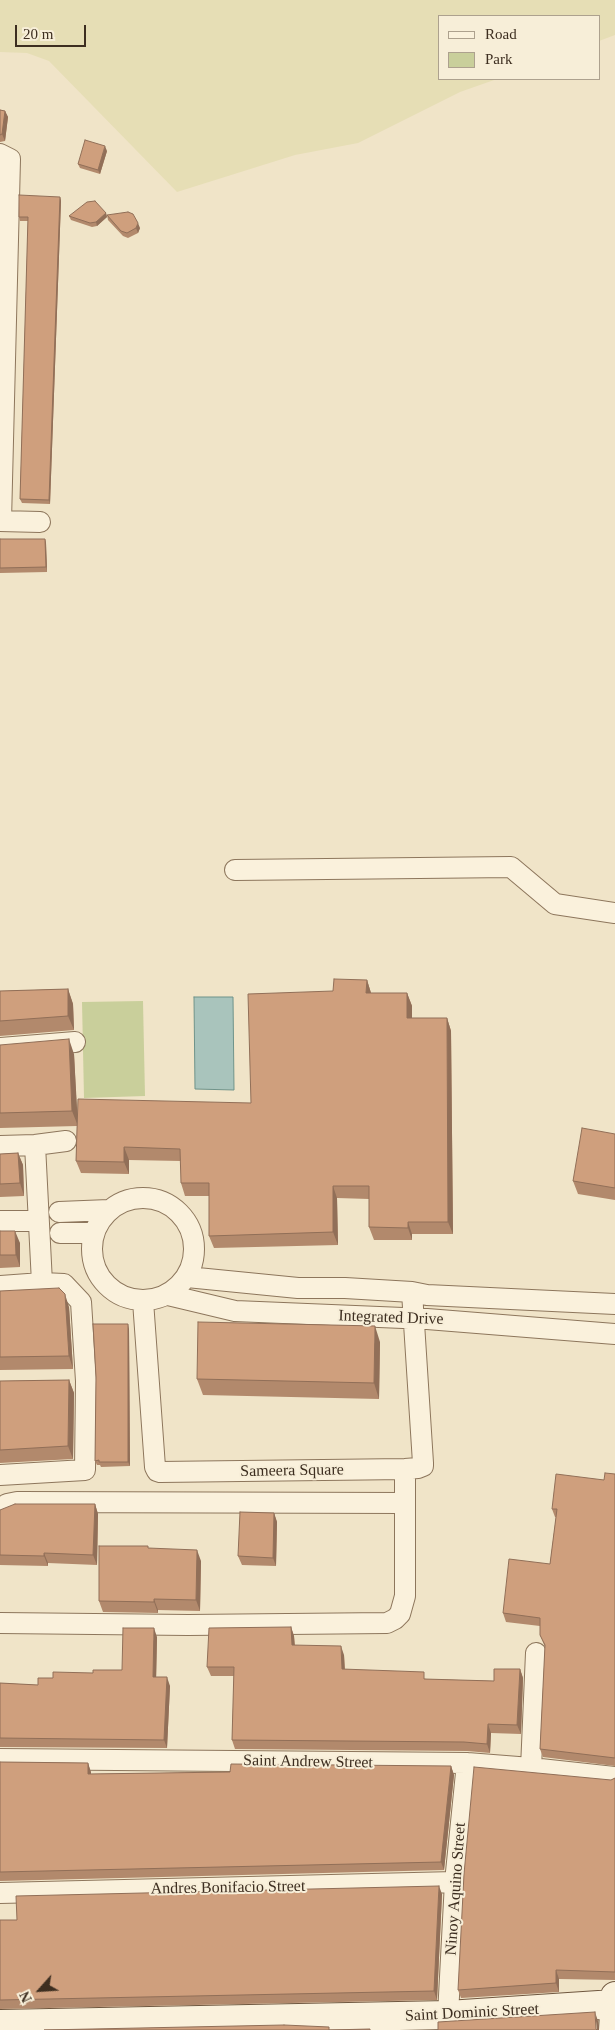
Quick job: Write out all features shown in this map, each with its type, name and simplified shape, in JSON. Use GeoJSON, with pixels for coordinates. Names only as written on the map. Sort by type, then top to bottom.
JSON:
{"type":"FeatureCollection","features":[{"type":"Feature","properties":{"kind":"street"},"geometry":{"type":"LineString","coordinates":[[5,157],[0,521],[40,522]]}},
{"type":"Feature","properties":{"kind":"street"},"geometry":{"type":"LineString","coordinates":[[235,870],[511,867],[555,904],[615,913]]}},
{"type":"Feature","properties":{"kind":"street"},"geometry":{"type":"LineString","coordinates":[[0,1048],[75,1042]]}},
{"type":"Feature","properties":{"kind":"street"},"geometry":{"type":"LineString","coordinates":[[0,1146],[35,1145],[66,1141]]}},
{"type":"Feature","properties":{"kind":"street"},"geometry":{"type":"LineString","coordinates":[[35,1145],[47,1222],[42,1283]]}},
{"type":"Feature","properties":{"kind":"street"},"geometry":{"type":"LineString","coordinates":[[138,1198],[154,1199],[169,1205],[182,1216],[190,1230],[194,1246],[193,1262],[187,1277],[168,1295],[143,1301],[127,1299],[112,1291],[101,1280],[94,1266],[91,1249],[93,1233],[99,1220],[109,1210],[122,1202],[138,1198]]}},
{"type":"Feature","properties":{"kind":"street"},"geometry":{"type":"LineString","coordinates":[[0,1221],[47,1222],[109,1210]]}},
{"type":"Feature","properties":{"kind":"street"},"geometry":{"type":"LineString","coordinates":[[47,1222],[93,1233]]}},
{"type":"Feature","properties":{"kind":"street","name":"Integrated Drive"},"geometry":{"type":"LineString","coordinates":[[187,1277],[298,1288],[345,1288],[412,1292],[427,1295],[615,1304]]}},
{"type":"Feature","properties":{"kind":"street"},"geometry":{"type":"LineString","coordinates":[[0,1286],[42,1283],[64,1284],[81,1302],[76,1381],[85,1470],[0,1475]]}},
{"type":"Feature","properties":{"kind":"street"},"geometry":{"type":"LineString","coordinates":[[345,1288],[345,1316]]}},
{"type":"Feature","properties":{"kind":"street","name":"Sameera Square"},"geometry":{"type":"LineString","coordinates":[[143,1301],[155,1467],[157,1471],[405,1469],[423,1466],[412,1292]]}},
{"type":"Feature","properties":{"kind":"street","name":"Integrated Drive"},"geometry":{"type":"LineString","coordinates":[[168,1295],[235,1311],[414,1319],[615,1334]]}},
{"type":"Feature","properties":{"kind":"street"},"geometry":{"type":"LineString","coordinates":[[0,1623],[188,1625],[387,1623],[400,1614],[405,1596],[405,1469]]}},
{"type":"Feature","properties":{"kind":"street"},"geometry":{"type":"LineString","coordinates":[[0,1509],[7,1504],[17,1502],[405,1503]]}},
{"type":"Feature","properties":{"kind":"street"},"geometry":{"type":"LineString","coordinates":[[532,1768],[536,1653]]}},
{"type":"Feature","properties":{"kind":"street","name":"Saint Andrew Street"},"geometry":{"type":"LineString","coordinates":[[0,1759],[467,1763],[615,1777]]}},
{"type":"Feature","properties":{"kind":"street","name":"Ninoy Aquino Street"},"geometry":{"type":"LineString","coordinates":[[448,2015],[455,1882],[467,1763]]}},
{"type":"Feature","properties":{"kind":"street","name":"Andres Bonifacio Street"},"geometry":{"type":"LineString","coordinates":[[0,1893],[455,1882]]}},
{"type":"Feature","properties":{"kind":"street","name":"Saint Dominic Street"},"geometry":{"type":"LineString","coordinates":[[0,2024],[614,2010]]}},
{"type":"Feature","properties":{"kind":"shaded area"},"geometry":{"type":"Polygon","coordinates":[[[0,0],[615,0],[615,35],[600,41],[600,15],[438,15],[438,80],[494,80],[460,92],[358,143],[295,155],[177,192],[49,61],[27,53],[0,52],[0,0]]]}},
{"type":"Feature","properties":{"kind":"green space"},"geometry":{"type":"Polygon","coordinates":[[[143,1001],[145,1096],[84,1098],[82,1002],[143,1001]]]}},
{"type":"Feature","properties":{"kind":"water"},"geometry":{"type":"Polygon","coordinates":[[[194,997],[233,997],[234,1090],[195,1089],[194,997]]]}},
{"type":"Feature","properties":{"kind":"building"},"geometry":{"type":"Polygon","coordinates":[[[0,110],[5,111],[2,134],[0,135],[0,110]]]}},
{"type":"Feature","properties":{"kind":"building"},"geometry":{"type":"Polygon","coordinates":[[[85,140],[105,146],[98,170],[78,164],[85,140]]]}},
{"type":"Feature","properties":{"kind":"building"},"geometry":{"type":"Polygon","coordinates":[[[19,195],[60,197],[49,500],[20,499],[28,217],[19,217],[19,195]]]}},
{"type":"Feature","properties":{"kind":"building"},"geometry":{"type":"Polygon","coordinates":[[[95,201],[106,213],[96,222],[90,223],[69,216],[87,202],[95,201]]]}},
{"type":"Feature","properties":{"kind":"building"},"geometry":{"type":"Polygon","coordinates":[[[128,212],[133,214],[138,223],[136,228],[127,233],[121,231],[107,215],[128,212]]]}},
{"type":"Feature","properties":{"kind":"building"},"geometry":{"type":"Polygon","coordinates":[[[0,539],[45,539],[46,567],[0,568],[0,539]]]}},
{"type":"Feature","properties":{"kind":"building"},"geometry":{"type":"Polygon","coordinates":[[[334,979],[367,980],[366,993],[407,993],[407,1018],[447,1018],[448,1222],[408,1222],[408,1228],[369,1227],[369,1186],[333,1186],[333,1232],[209,1236],[209,1183],[181,1183],[180,1149],[124,1147],[124,1162],[76,1161],[78,1099],[251,1103],[248,994],[333,991],[334,979]]]}},
{"type":"Feature","properties":{"kind":"building"},"geometry":{"type":"Polygon","coordinates":[[[68,989],[68,1016],[0,1021],[0,991],[68,989]]]}},
{"type":"Feature","properties":{"kind":"building"},"geometry":{"type":"Polygon","coordinates":[[[69,1039],[72,1111],[0,1113],[0,1045],[69,1039]]]}},
{"type":"Feature","properties":{"kind":"building"},"geometry":{"type":"Polygon","coordinates":[[[582,1128],[615,1134],[615,1188],[573,1181],[582,1128]]]}},
{"type":"Feature","properties":{"kind":"building"},"geometry":{"type":"Polygon","coordinates":[[[18,1153],[20,1183],[0,1184],[0,1154],[18,1153]]]}},
{"type":"Feature","properties":{"kind":"building"},"geometry":{"type":"Polygon","coordinates":[[[0,1231],[15,1231],[16,1255],[0,1255],[0,1231]]]}},
{"type":"Feature","properties":{"kind":"building"},"geometry":{"type":"Polygon","coordinates":[[[59,1288],[65,1294],[69,1356],[0,1357],[0,1291],[59,1288]]]}},
{"type":"Feature","properties":{"kind":"building"},"geometry":{"type":"Polygon","coordinates":[[[198,1322],[375,1326],[374,1383],[197,1379],[198,1322]]]}},
{"type":"Feature","properties":{"kind":"building"},"geometry":{"type":"Polygon","coordinates":[[[93,1324],[128,1324],[128,1462],[95,1461],[96,1377],[93,1324]]]}},
{"type":"Feature","properties":{"kind":"building"},"geometry":{"type":"Polygon","coordinates":[[[69,1380],[68,1446],[0,1450],[0,1381],[69,1380]]]}},
{"type":"Feature","properties":{"kind":"building"},"geometry":{"type":"Polygon","coordinates":[[[605,1473],[615,1474],[615,1758],[540,1749],[545,1645],[540,1635],[540,1618],[503,1613],[509,1559],[550,1564],[557,1509],[552,1509],[556,1474],[604,1480],[605,1473]]]}},
{"type":"Feature","properties":{"kind":"building"},"geometry":{"type":"Polygon","coordinates":[[[15,1504],[95,1504],[93,1555],[44,1553],[44,1556],[0,1555],[0,1510],[15,1504]]]}},
{"type":"Feature","properties":{"kind":"building"},"geometry":{"type":"Polygon","coordinates":[[[240,1512],[274,1513],[273,1558],[238,1556],[240,1512]]]}},
{"type":"Feature","properties":{"kind":"building"},"geometry":{"type":"Polygon","coordinates":[[[99,1546],[148,1546],[148,1548],[197,1550],[196,1600],[154,1599],[154,1602],[99,1601],[99,1546]]]}},
{"type":"Feature","properties":{"kind":"building"},"geometry":{"type":"Polygon","coordinates":[[[291,1627],[292,1645],[341,1646],[342,1669],[424,1672],[424,1679],[494,1681],[494,1669],[520,1669],[517,1725],[488,1724],[487,1744],[464,1742],[232,1740],[234,1667],[207,1667],[209,1628],[291,1627]]]}},
{"type":"Feature","properties":{"kind":"building"},"geometry":{"type":"Polygon","coordinates":[[[123,1628],[154,1628],[153,1677],[167,1677],[164,1740],[0,1738],[0,1683],[38,1685],[38,1678],[53,1678],[53,1672],[93,1673],[93,1670],[122,1670],[123,1628]]]}},
{"type":"Feature","properties":{"kind":"building"},"geometry":{"type":"Polygon","coordinates":[[[0,1762],[88,1763],[88,1774],[230,1772],[231,1764],[451,1766],[441,1862],[0,1872],[0,1762]]]}},
{"type":"Feature","properties":{"kind":"building"},"geometry":{"type":"Polygon","coordinates":[[[474,1767],[611,1780],[615,1778],[615,1972],[556,1970],[556,1983],[458,1990],[464,1874],[474,1767]]]}},
{"type":"Feature","properties":{"kind":"building"},"geometry":{"type":"Polygon","coordinates":[[[439,1886],[434,1991],[0,2000],[0,1920],[17,1920],[16,1896],[439,1886]]]}},
{"type":"Feature","properties":{"kind":"building"},"geometry":{"type":"Polygon","coordinates":[[[595,2012],[597,2030],[438,2030],[438,2022],[595,2012]]]}},
{"type":"Feature","properties":{"kind":"building"},"geometry":{"type":"Polygon","coordinates":[[[284,2025],[329,2027],[329,2030],[44,2030],[284,2025]]]}},
{"type":"Feature","properties":{"kind":"building"},"geometry":{"type":"Polygon","coordinates":[[[370,2029],[370,2030],[329,2030],[370,2029]]]}}]}
